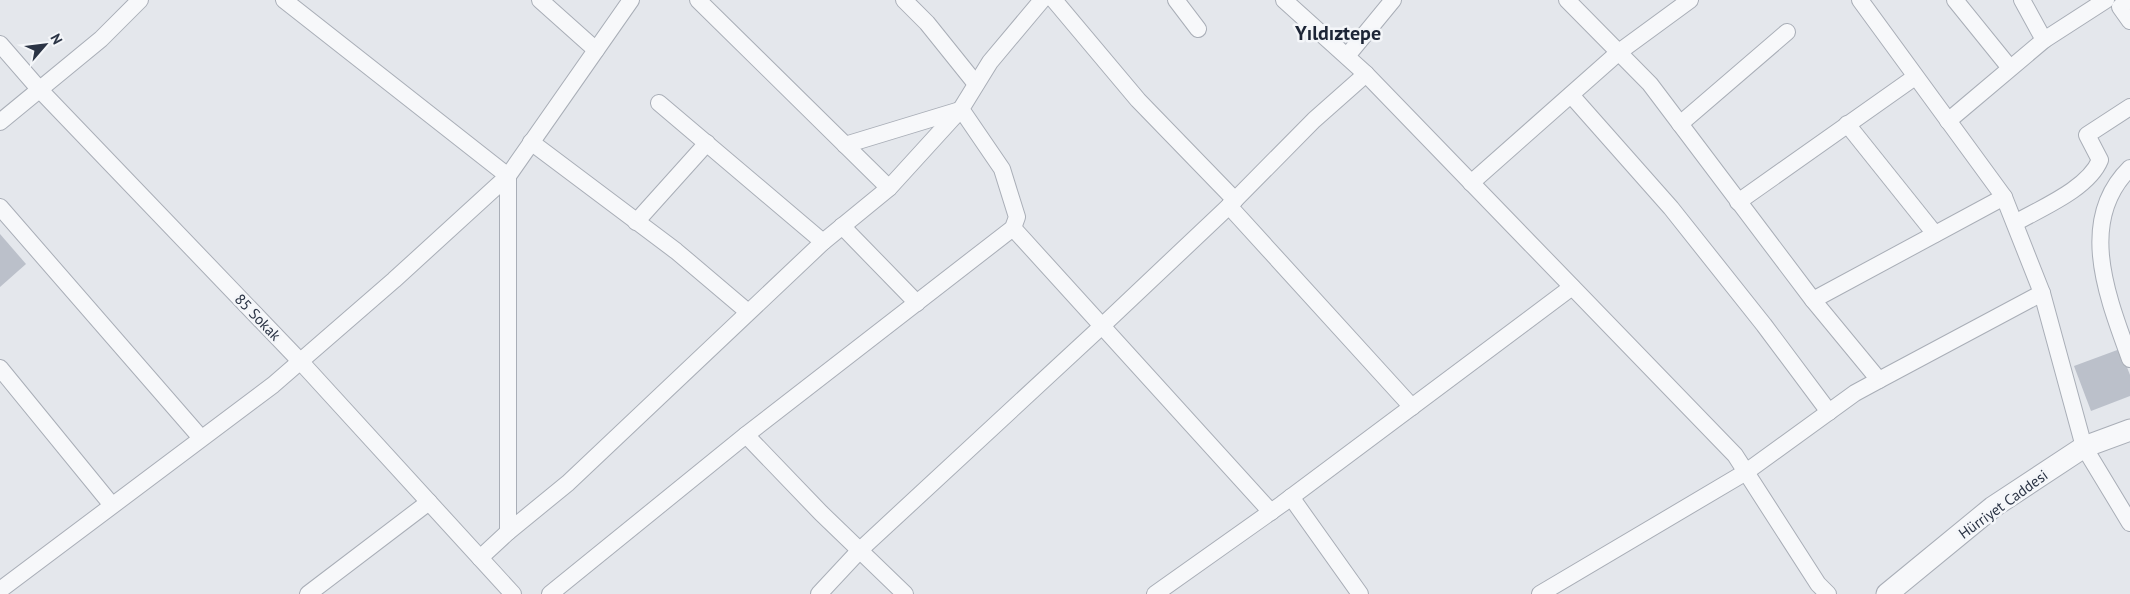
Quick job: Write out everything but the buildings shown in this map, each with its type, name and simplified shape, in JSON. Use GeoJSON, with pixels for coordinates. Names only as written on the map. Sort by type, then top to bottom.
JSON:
{"type":"FeatureCollection","features":[{"type":"Feature","properties":{"kind":"street"},"geometry":{"type":"LineString","coordinates":[[0,122],[101,39],[140,0]]}},
{"type":"Feature","properties":{"kind":"street"},"geometry":{"type":"LineString","coordinates":[[284,0],[508,176]]}},
{"type":"Feature","properties":{"kind":"street"},"geometry":{"type":"LineString","coordinates":[[540,0],[596,50]]}},
{"type":"Feature","properties":{"kind":"street"},"geometry":{"type":"LineString","coordinates":[[0,590],[112,504],[274,385],[394,280],[508,176],[630,0]]}},
{"type":"Feature","properties":{"kind":"street"},"geometry":{"type":"LineString","coordinates":[[698,0],[889,188]]}},
{"type":"Feature","properties":{"kind":"street"},"geometry":{"type":"LineString","coordinates":[[904,0],[927,23],[976,84]]}},
{"type":"Feature","properties":{"kind":"street"},"geometry":{"type":"LineString","coordinates":[[480,558],[568,482],[823,242],[889,188],[961,109],[990,62],[1042,0]]}},
{"type":"Feature","properties":{"kind":"street"},"geometry":{"type":"LineString","coordinates":[[1054,0],[1138,100],[1412,406]]}},
{"type":"Feature","properties":{"kind":"street"},"geometry":{"type":"LineString","coordinates":[[1176,0],[1198,29]]}},
{"type":"Feature","properties":{"kind":"street"},"geometry":{"type":"LineString","coordinates":[[1284,0],[1366,74],[1735,454],[1818,584],[1828,594]]}},
{"type":"Feature","properties":{"kind":"street"},"geometry":{"type":"LineString","coordinates":[[1347,56],[1393,0]]}},
{"type":"Feature","properties":{"kind":"street"},"geometry":{"type":"LineString","coordinates":[[1567,0],[1650,84],[1812,300],[1879,380]]}},
{"type":"Feature","properties":{"kind":"street"},"geometry":{"type":"LineString","coordinates":[[1471,182],[1619,52],[1690,0]]}},
{"type":"Feature","properties":{"kind":"street"},"geometry":{"type":"LineString","coordinates":[[1860,0],[2004,197],[2042,293],[2084,448],[2130,523]]}},
{"type":"Feature","properties":{"kind":"street"},"geometry":{"type":"LineString","coordinates":[[1955,0],[2010,68]]}},
{"type":"Feature","properties":{"kind":"street"},"geometry":{"type":"LineString","coordinates":[[2022,0],[2044,40]]}},
{"type":"Feature","properties":{"kind":"street"},"geometry":{"type":"LineString","coordinates":[[1948,121],[2044,40],[2118,2],[2130,21]]}},
{"type":"Feature","properties":{"kind":"street"},"geometry":{"type":"LineString","coordinates":[[1680,124],[1788,32]]}},
{"type":"Feature","properties":{"kind":"street","name":"85 Sokak"},"geometry":{"type":"LineString","coordinates":[[0,44],[40,90],[300,361],[513,594]]}},
{"type":"Feature","properties":{"kind":"street"},"geometry":{"type":"LineString","coordinates":[[819,594],[860,550],[1102,326],[1232,203],[1314,120],[1366,74]]}},
{"type":"Feature","properties":{"kind":"street"},"geometry":{"type":"LineString","coordinates":[[1738,202],[1915,77]]}},
{"type":"Feature","properties":{"kind":"street"},"geometry":{"type":"LineString","coordinates":[[1571,95],[1672,208],[1828,412]]}},
{"type":"Feature","properties":{"kind":"street"},"geometry":{"type":"LineString","coordinates":[[659,103],[823,242]]}},
{"type":"Feature","properties":{"kind":"street"},"geometry":{"type":"LineString","coordinates":[[2014,223],[2062,197],[2088,178],[2097,168],[2100,160],[2087,135],[2130,106]]}},
{"type":"Feature","properties":{"kind":"street"},"geometry":{"type":"LineString","coordinates":[[845,145],[961,109]]}},
{"type":"Feature","properties":{"kind":"street"},"geometry":{"type":"LineString","coordinates":[[550,594],[746,435],[1013,228],[1017,217],[1002,169],[961,109]]}},
{"type":"Feature","properties":{"kind":"street"},"geometry":{"type":"LineString","coordinates":[[1847,124],[1935,234]]}},
{"type":"Feature","properties":{"kind":"street"},"geometry":{"type":"LineString","coordinates":[[531,142],[636,222],[748,312]]}},
{"type":"Feature","properties":{"kind":"street"},"geometry":{"type":"LineString","coordinates":[[636,222],[707,143]]}},
{"type":"Feature","properties":{"kind":"street"},"geometry":{"type":"LineString","coordinates":[[2130,168],[2122,176],[2108,198],[2101,219],[2100,232],[2102,262],[2108,295],[2130,359]]}},
{"type":"Feature","properties":{"kind":"street"},"geometry":{"type":"LineString","coordinates":[[508,176],[508,532]]}},
{"type":"Feature","properties":{"kind":"street"},"geometry":{"type":"LineString","coordinates":[[1812,300],[2004,197]]}},
{"type":"Feature","properties":{"kind":"street"},"geometry":{"type":"LineString","coordinates":[[0,207],[201,438]]}},
{"type":"Feature","properties":{"kind":"street"},"geometry":{"type":"LineString","coordinates":[[842,226],[917,303]]}},
{"type":"Feature","properties":{"kind":"street"},"geometry":{"type":"LineString","coordinates":[[1013,228],[1271,512]]}},
{"type":"Feature","properties":{"kind":"street"},"geometry":{"type":"LineString","coordinates":[[1155,594],[1271,512],[1572,287]]}},
{"type":"Feature","properties":{"kind":"street"},"geometry":{"type":"LineString","coordinates":[[1540,594],[1746,472],[1828,412],[1879,380],[2042,293]]}},
{"type":"Feature","properties":{"kind":"street"},"geometry":{"type":"LineString","coordinates":[[0,368],[112,504]]}},
{"type":"Feature","properties":{"kind":"street","name":"Hürriyet Caddesi"},"geometry":{"type":"LineString","coordinates":[[1887,594],[1993,507],[2084,448],[2130,430]]}},
{"type":"Feature","properties":{"kind":"street"},"geometry":{"type":"LineString","coordinates":[[746,435],[905,594]]}},
{"type":"Feature","properties":{"kind":"street"},"geometry":{"type":"LineString","coordinates":[[1291,497],[1360,594]]}},
{"type":"Feature","properties":{"kind":"street"},"geometry":{"type":"LineString","coordinates":[[308,594],[429,502]]}},
{"type":"Feature","properties":{"kind":"district","name":"Yıldıztepe"},"geometry":{"type":"Point","coordinates":[1338,33]}}]}
